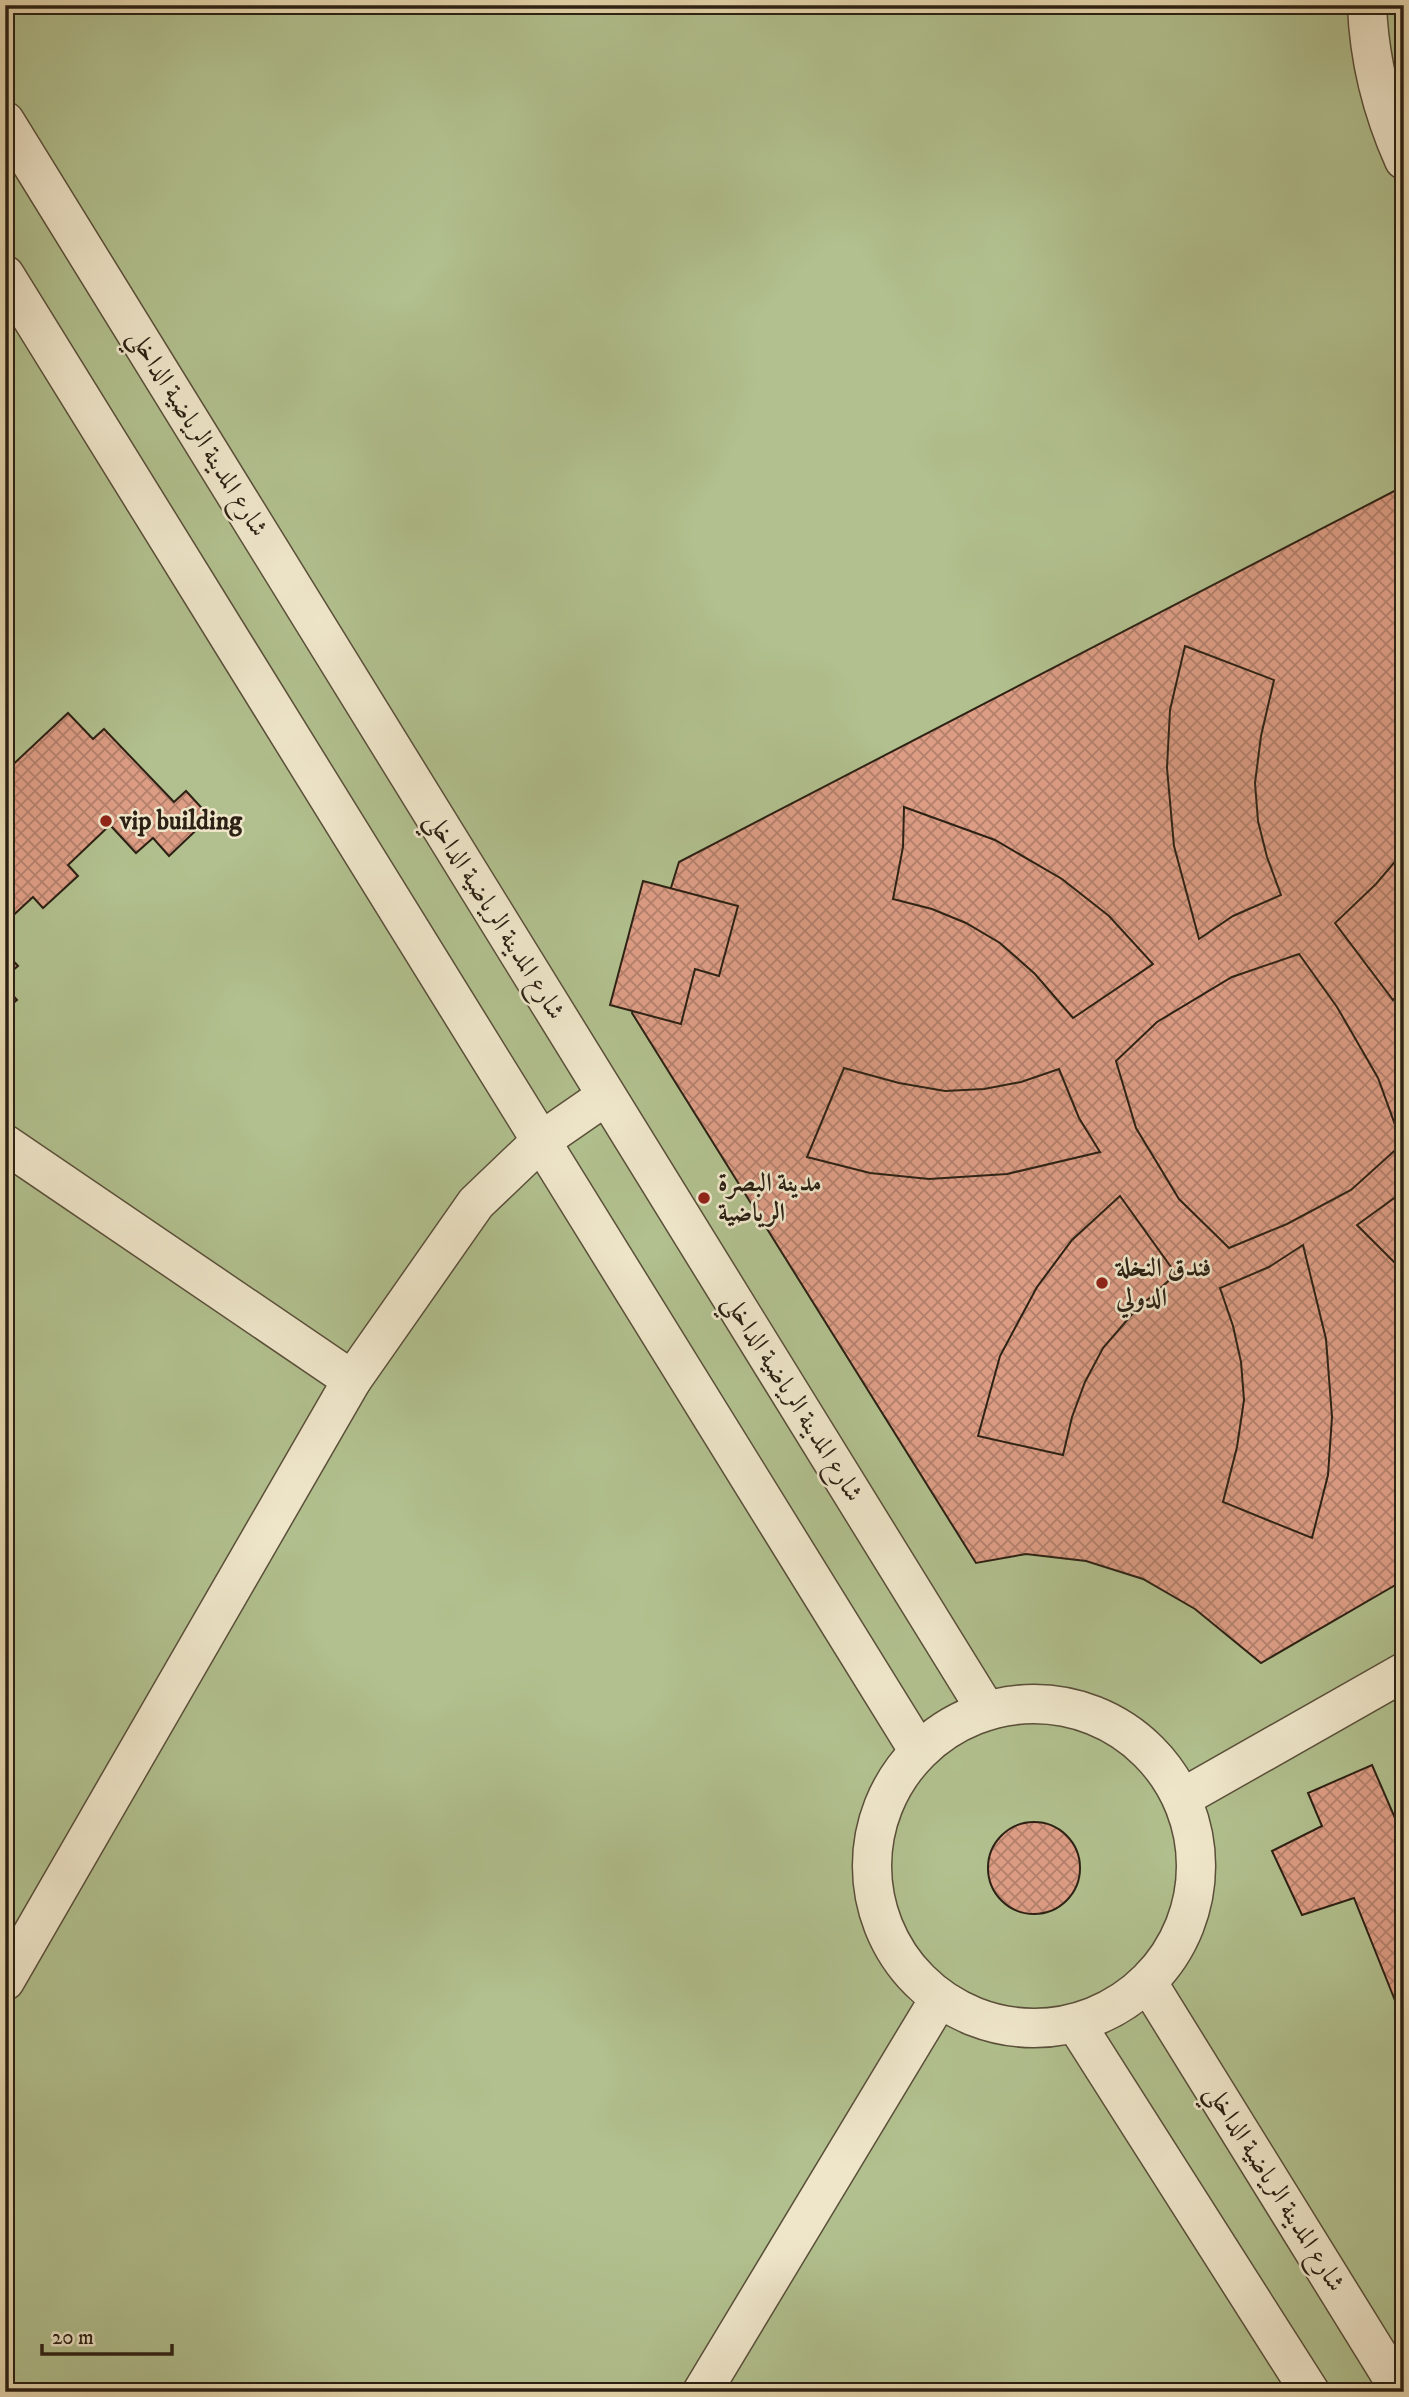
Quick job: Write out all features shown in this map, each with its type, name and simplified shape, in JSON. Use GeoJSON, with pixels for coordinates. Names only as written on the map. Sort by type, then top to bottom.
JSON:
{"type":"FeatureCollection","features":[{"type":"Feature","properties":{"kind":"street"},"geometry":{"type":"LineString","coordinates":[[1367,5],[1368,40],[1387,124],[1404,160]]}},
{"type":"Feature","properties":{"kind":"street","name":"شارع المدينة الرياضية الداخلي"},"geometry":{"type":"LineString","coordinates":[[5,121],[986,1710]]}},
{"type":"Feature","properties":{"kind":"street"},"geometry":{"type":"LineString","coordinates":[[5,275],[918,1749]]}},
{"type":"Feature","properties":{"kind":"street"},"geometry":{"type":"LineString","coordinates":[[5,1981],[352,1380],[476,1203],[541,1141],[606,1096]]}},
{"type":"Feature","properties":{"kind":"street"},"geometry":{"type":"LineString","coordinates":[[5,1144],[352,1380]]}},
{"type":"Feature","properties":{"kind":"street"},"geometry":{"type":"LineString","coordinates":[[1182,1798],[1404,1672]]}},
{"type":"Feature","properties":{"kind":"street"},"geometry":{"type":"LineString","coordinates":[[1032,1703],[1078,1709],[1121,1728],[1157,1759],[1182,1798],[1196,1846],[1195,1896],[1178,1943],[1148,1983],[1114,2008],[1076,2024],[1028,2029],[982,2021],[939,1999],[899,1959],[875,1907],[870,1851],[885,1796],[918,1749],[949,1725],[986,1710],[1032,1703]]}},
{"type":"Feature","properties":{"kind":"street","name":"شارع المدينة الرياضية الداخلي"},"geometry":{"type":"LineString","coordinates":[[1148,1983],[1401,2392]]}},
{"type":"Feature","properties":{"kind":"street"},"geometry":{"type":"LineString","coordinates":[[702,2392],[939,1999]]}},
{"type":"Feature","properties":{"kind":"street"},"geometry":{"type":"LineString","coordinates":[[1076,2024],[1310,2392]]}},
{"type":"Feature","properties":{"kind":"green space","name":"مدينة البصرة الرياضية"},"geometry":{"type":"Polygon","coordinates":[[[5,5],[1404,5],[1404,2392],[5,2392],[5,5]]]}},
{"type":"Feature","properties":{"kind":"building","name":"فندق النخلة الدولي"},"geometry":{"type":"Polygon","coordinates":[[[1404,486],[1404,1580],[1261,1663],[1195,1609],[1143,1579],[1086,1561],[1026,1554],[976,1563],[632,1013],[679,862],[1404,486]]]}},
{"type":"Feature","properties":{"kind":"building"},"geometry":{"type":"Polygon","coordinates":[[[1185,646],[1274,680],[1261,736],[1255,783],[1258,821],[1281,895],[1233,916],[1199,939],[1174,846],[1167,768],[1170,710],[1185,646]]]}},
{"type":"Feature","properties":{"kind":"building","name":"vip building"},"geometry":{"type":"Polygon","coordinates":[[[68,713],[93,739],[104,729],[174,802],[186,791],[210,817],[169,856],[153,838],[136,853],[110,825],[68,865],[78,876],[43,908],[33,897],[5,923],[5,772],[68,713]]]}},
{"type":"Feature","properties":{"kind":"building"},"geometry":{"type":"Polygon","coordinates":[[[904,807],[995,840],[1062,879],[1109,916],[1153,964],[1073,1018],[1035,974],[1000,943],[966,923],[932,909],[893,899],[903,847],[904,807]]]}},
{"type":"Feature","properties":{"kind":"building"},"geometry":{"type":"Polygon","coordinates":[[[1404,851],[1404,990],[1393,1000],[1335,923],[1376,884],[1404,851]]]}},
{"type":"Feature","properties":{"kind":"building"},"geometry":{"type":"Polygon","coordinates":[[[643,881],[738,906],[719,976],[695,969],[681,1024],[610,1005],[643,881]]]}},
{"type":"Feature","properties":{"kind":"building"},"geometry":{"type":"Polygon","coordinates":[[[5,952],[18,966],[5,977],[5,952]]]}},
{"type":"Feature","properties":{"kind":"building","name":"فندق النخلة الدولي"},"geometry":{"type":"Polygon","coordinates":[[[1299,954],[1337,1007],[1378,1078],[1402,1144],[1351,1190],[1287,1224],[1229,1248],[1179,1199],[1136,1128],[1116,1061],[1157,1022],[1232,977],[1299,954]]]}},
{"type":"Feature","properties":{"kind":"building"},"geometry":{"type":"Polygon","coordinates":[[[5,987],[17,1000],[5,1010],[5,987]]]}},
{"type":"Feature","properties":{"kind":"building"},"geometry":{"type":"Polygon","coordinates":[[[844,1068],[899,1083],[945,1091],[984,1089],[1021,1082],[1059,1069],[1079,1118],[1100,1152],[1007,1174],[929,1179],[870,1173],[807,1157],[844,1068]]]}},
{"type":"Feature","properties":{"kind":"building"},"geometry":{"type":"Polygon","coordinates":[[[1404,1191],[1404,1272],[1357,1225],[1404,1191]]]}},
{"type":"Feature","properties":{"kind":"building","name":"فندق النخلة الدولي"},"geometry":{"type":"Polygon","coordinates":[[[1120,1196],[1176,1274],[1134,1312],[1103,1348],[1085,1382],[1072,1417],[1063,1455],[978,1436],[1000,1356],[1037,1287],[1072,1240],[1120,1196]]]}},
{"type":"Feature","properties":{"kind":"building","name":"فندق النخلة الدولي"},"geometry":{"type":"Polygon","coordinates":[[[1303,1245],[1326,1339],[1332,1417],[1328,1475],[1312,1538],[1223,1502],[1237,1447],[1244,1400],[1241,1362],[1233,1326],[1220,1288],[1269,1267],[1303,1245]]]}},
{"type":"Feature","properties":{"kind":"building"},"geometry":{"type":"Polygon","coordinates":[[[1372,1765],[1398,1825],[1404,1823],[1404,2023],[1354,1898],[1302,1915],[1272,1851],[1322,1826],[1308,1793],[1372,1765]]]}},
{"type":"Feature","properties":{"kind":"building"},"geometry":{"type":"Polygon","coordinates":[[[1034,1822],[1052,1826],[1066,1836],[1076,1850],[1080,1868],[1076,1886],[1066,1900],[1052,1910],[1034,1914],[1016,1910],[1002,1900],[992,1886],[988,1868],[992,1850],[1002,1836],[1016,1826],[1034,1822]]]}},
{"type":"Feature","properties":{"kind":"place","name":"vip building"},"geometry":{"type":"Point","coordinates":[106,821]}},
{"type":"Feature","properties":{"kind":"place","name":"مدينة البصرة الرياضية"},"geometry":{"type":"Point","coordinates":[704,1198]}},
{"type":"Feature","properties":{"kind":"place","name":"فندق النخلة الدولي"},"geometry":{"type":"Point","coordinates":[1102,1283]}}]}
